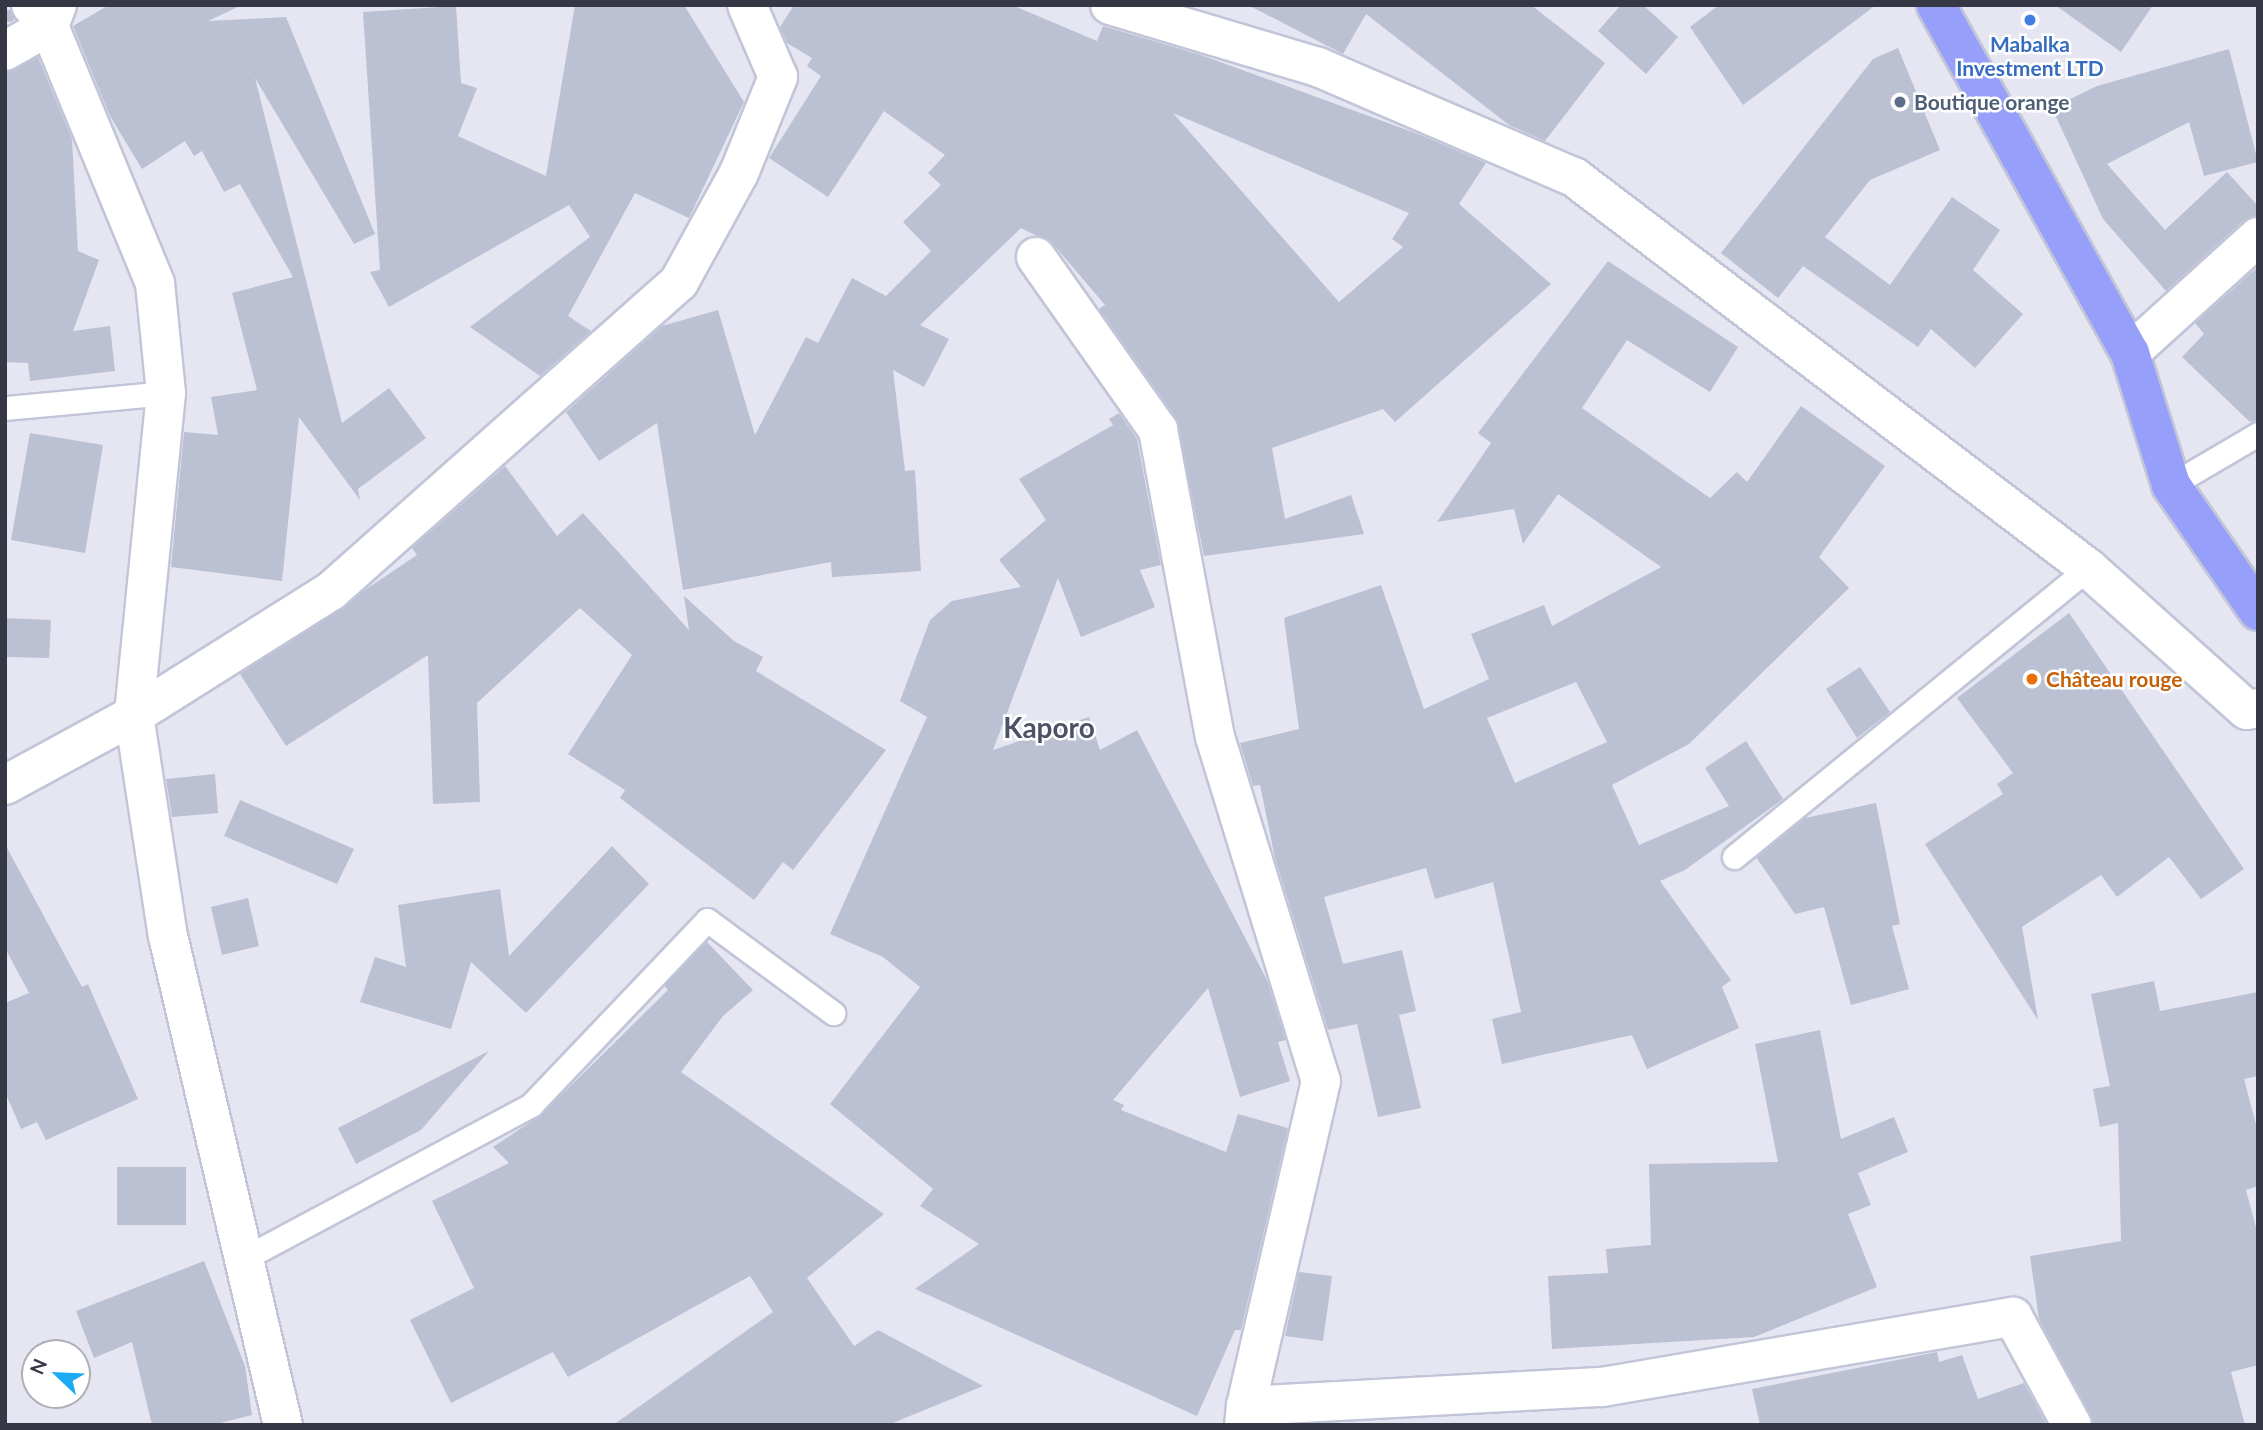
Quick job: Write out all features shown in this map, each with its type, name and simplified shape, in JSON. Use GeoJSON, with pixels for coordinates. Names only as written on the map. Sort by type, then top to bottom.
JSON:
{"type":"FeatureCollection","features":[{"type":"Feature","properties":{"kind":"main road"},"geometry":{"type":"LineString","coordinates":[[1936,5],[2130,353],[2171,485],[2258,611]]}},
{"type":"Feature","properties":{"kind":"street"},"geometry":{"type":"LineString","coordinates":[[5,785],[134,715],[331,591],[679,282],[739,173],[778,77],[747,5]]}},
{"type":"Feature","properties":{"kind":"street"},"geometry":{"type":"LineString","coordinates":[[1110,5],[1318,67],[1574,177],[2088,568],[2247,709],[2258,708]]}},
{"type":"Feature","properties":{"kind":"street"},"geometry":{"type":"LineString","coordinates":[[5,51],[46,12],[155,283],[166,393],[134,715],[168,936],[241,1259],[283,1425]]}},
{"type":"Feature","properties":{"kind":"street"},"geometry":{"type":"LineString","coordinates":[[2130,353],[2258,237]]}},
{"type":"Feature","properties":{"kind":"street"},"geometry":{"type":"LineString","coordinates":[[1036,257],[1158,430],[1215,737],[1321,1081],[1245,1415],[1602,1387],[2013,1317],[2072,1425]]}},
{"type":"Feature","properties":{"kind":"lane"},"geometry":{"type":"LineString","coordinates":[[5,408],[166,393]]}},
{"type":"Feature","properties":{"kind":"lane"},"geometry":{"type":"LineString","coordinates":[[2171,485],[2258,434]]}},
{"type":"Feature","properties":{"kind":"lane"},"geometry":{"type":"LineString","coordinates":[[1734,857],[2088,568]]}},
{"type":"Feature","properties":{"kind":"lane"},"geometry":{"type":"LineString","coordinates":[[241,1259],[531,1105],[707,920],[834,1013]]}},
{"type":"Feature","properties":{"kind":"building"},"geometry":{"type":"Polygon","coordinates":[[[109,5],[242,5],[208,21],[286,17],[375,234],[354,244],[255,78],[342,423],[389,388],[426,438],[358,489],[360,500],[299,417],[282,581],[171,567],[184,432],[218,435],[211,397],[257,390],[232,293],[293,277],[240,184],[224,192],[202,151],[194,156],[185,141],[142,169],[110,116],[73,26],[109,5]]]}},
{"type":"Feature","properties":{"kind":"building"},"geometry":{"type":"Polygon","coordinates":[[[575,5],[684,5],[744,102],[689,218],[635,193],[568,316],[591,331],[540,376],[470,327],[590,237],[569,205],[389,307],[370,272],[380,270],[363,12],[456,6],[461,83],[477,88],[458,136],[546,176],[575,5]]]}},
{"type":"Feature","properties":{"kind":"building"},"geometry":{"type":"Polygon","coordinates":[[[794,5],[1012,5],[1097,41],[1103,26],[1201,55],[1418,134],[1486,163],[1459,204],[1551,284],[1395,422],[1383,409],[1272,448],[1285,519],[1351,495],[1364,534],[1204,556],[1176,418],[1099,309],[1105,305],[1053,244],[1021,228],[920,325],[949,339],[924,387],[893,370],[905,471],[915,470],[921,571],[832,577],[831,562],[683,590],[657,423],[599,461],[566,412],[662,326],[718,310],[755,435],[806,337],[818,343],[852,278],[886,296],[931,251],[903,222],[941,185],[928,173],[945,155],[884,111],[828,197],[769,158],[821,76],[807,66],[812,58],[787,43],[780,27],[794,5]],[[1173,113],[1339,302],[1403,247],[1392,239],[1409,213],[1173,113]]]}},
{"type":"Feature","properties":{"kind":"building"},"geometry":{"type":"Polygon","coordinates":[[[1248,5],[1531,5],[1605,63],[1545,141],[1509,125],[1366,14],[1343,54],[1248,5]]]}},
{"type":"Feature","properties":{"kind":"building"},"geometry":{"type":"Polygon","coordinates":[[[1621,5],[1643,5],[1678,37],[1646,74],[1598,31],[1621,5]]]}},
{"type":"Feature","properties":{"kind":"building"},"geometry":{"type":"Polygon","coordinates":[[[1719,5],[1876,5],[1743,105],[1690,27],[1719,5]]]}},
{"type":"Feature","properties":{"kind":"building"},"geometry":{"type":"Polygon","coordinates":[[[2055,5],[2153,5],[2121,52],[2055,5]]]}},
{"type":"Feature","properties":{"kind":"building"},"geometry":{"type":"Polygon","coordinates":[[[9,10],[15,16],[9,22],[3,16],[9,10]]]}},
{"type":"Feature","properties":{"kind":"building"},"geometry":{"type":"Polygon","coordinates":[[[1898,48],[1940,150],[1870,180],[1825,237],[1890,285],[1952,197],[2000,230],[1973,270],[2023,314],[1975,368],[1931,329],[1918,347],[1803,266],[1778,298],[1721,253],[1873,59],[1898,48]]]}},
{"type":"Feature","properties":{"kind":"building"},"geometry":{"type":"Polygon","coordinates":[[[2229,49],[2258,162],[2204,176],[2189,122],[2107,164],[2165,230],[2227,172],[2258,206],[2258,216],[2243,221],[2166,291],[2103,219],[2052,108],[2097,86],[2229,49]]]}},
{"type":"Feature","properties":{"kind":"building"},"geometry":{"type":"Polygon","coordinates":[[[38,57],[72,139],[78,251],[99,260],[73,331],[110,326],[115,371],[30,381],[28,363],[5,362],[5,73],[38,57]]]}},
{"type":"Feature","properties":{"kind":"building"},"geometry":{"type":"Polygon","coordinates":[[[1608,261],[1738,347],[1710,392],[1627,340],[1582,408],[1710,498],[1737,472],[1747,482],[1801,406],[1885,466],[1819,557],[1849,588],[1689,744],[1612,785],[1639,845],[1729,806],[1705,768],[1746,741],[1783,799],[1685,870],[1660,881],[1731,980],[1722,987],[1739,1028],[1647,1069],[1632,1035],[1502,1064],[1492,1019],[1521,1012],[1493,882],[1435,899],[1426,868],[1324,897],[1343,964],[1402,950],[1416,1011],[1399,1015],[1421,1108],[1378,1117],[1357,1024],[1328,1030],[1275,858],[1260,785],[1253,786],[1240,743],[1299,729],[1284,618],[1381,585],[1424,709],[1489,679],[1471,634],[1544,605],[1552,626],[1661,567],[1558,494],[1523,544],[1514,509],[1437,522],[1491,443],[1478,433],[1608,261]],[[1576,682],[1487,718],[1515,783],[1607,742],[1576,682]]]}},
{"type":"Feature","properties":{"kind":"building"},"geometry":{"type":"Polygon","coordinates":[[[2258,267],[2258,420],[2250,422],[2182,357],[2204,334],[2195,323],[2258,267]]]}},
{"type":"Feature","properties":{"kind":"building"},"geometry":{"type":"Polygon","coordinates":[[[1119,413],[1137,439],[1161,565],[1140,570],[1155,607],[1081,637],[1058,578],[993,750],[1089,717],[1100,750],[1137,730],[1267,980],[1286,1040],[1278,1042],[1290,1081],[1240,1097],[1208,988],[1113,1100],[1124,1105],[1121,1110],[1226,1152],[1238,1114],[1288,1128],[1241,1330],[1235,1330],[1197,1416],[915,1289],[979,1244],[920,1206],[933,1189],[830,1104],[920,987],[883,957],[830,934],[927,717],[900,701],[930,620],[952,601],[1021,587],[999,560],[1046,520],[1019,479],[1113,425],[1109,419],[1119,413]]]}},
{"type":"Feature","properties":{"kind":"building"},"geometry":{"type":"Polygon","coordinates":[[[30,433],[103,445],[85,553],[11,540],[30,433]]]}},
{"type":"Feature","properties":{"kind":"building"},"geometry":{"type":"Polygon","coordinates":[[[505,466],[557,536],[583,513],[689,630],[684,596],[734,641],[763,657],[756,671],[886,750],[793,870],[783,862],[754,900],[620,798],[625,790],[568,754],[632,655],[580,608],[477,703],[480,802],[433,804],[428,655],[286,746],[240,674],[417,555],[412,548],[505,466]]]}},
{"type":"Feature","properties":{"kind":"building"},"geometry":{"type":"Polygon","coordinates":[[[2069,613],[2244,869],[2201,899],[2169,857],[2117,897],[2101,875],[2022,927],[2038,1020],[1925,844],[2003,794],[1997,784],[2013,773],[1957,698],[2069,613]]]}},
{"type":"Feature","properties":{"kind":"building"},"geometry":{"type":"Polygon","coordinates":[[[5,618],[51,620],[49,658],[5,657],[5,618]]]}},
{"type":"Feature","properties":{"kind":"building"},"geometry":{"type":"Polygon","coordinates":[[[1860,667],[1890,712],[1857,738],[1826,689],[1860,667]]]}},
{"type":"Feature","properties":{"kind":"building"},"geometry":{"type":"Polygon","coordinates":[[[215,774],[218,813],[172,817],[166,779],[215,774]]]}},
{"type":"Feature","properties":{"kind":"building"},"geometry":{"type":"Polygon","coordinates":[[[240,800],[354,849],[337,884],[224,836],[240,800]]]}},
{"type":"Feature","properties":{"kind":"building"},"geometry":{"type":"Polygon","coordinates":[[[1876,803],[1900,924],[1892,926],[1909,989],[1851,1005],[1824,907],[1795,914],[1756,857],[1805,818],[1876,803]]]}},
{"type":"Feature","properties":{"kind":"building"},"geometry":{"type":"Polygon","coordinates":[[[5,844],[82,987],[88,984],[138,1099],[46,1140],[37,1122],[21,1129],[5,1092],[5,1003],[29,993],[5,948],[5,844]]]}},
{"type":"Feature","properties":{"kind":"building"},"geometry":{"type":"Polygon","coordinates":[[[612,846],[649,884],[526,1013],[471,962],[451,1029],[360,1002],[375,957],[406,967],[398,905],[500,889],[509,956],[612,846]]]}},
{"type":"Feature","properties":{"kind":"building"},"geometry":{"type":"Polygon","coordinates":[[[248,898],[259,946],[222,955],[211,907],[248,898]]]}},
{"type":"Feature","properties":{"kind":"building"},"geometry":{"type":"Polygon","coordinates":[[[706,941],[753,990],[723,1016],[681,1072],[884,1214],[807,1278],[854,1346],[878,1330],[983,1386],[888,1425],[613,1425],[773,1312],[750,1276],[568,1377],[553,1352],[451,1403],[410,1320],[474,1288],[432,1201],[509,1163],[493,1147],[541,1115],[668,990],[664,986],[706,941]]]}},
{"type":"Feature","properties":{"kind":"building"},"geometry":{"type":"Polygon","coordinates":[[[2154,981],[2160,1011],[2258,992],[2258,1076],[2244,1079],[2258,1132],[2258,1186],[2246,1190],[2258,1235],[2258,1365],[2231,1372],[2245,1425],[2094,1425],[2039,1319],[2030,1256],[2121,1241],[2118,1123],[2100,1127],[2093,1089],[2110,1086],[2091,994],[2154,981]]]}},
{"type":"Feature","properties":{"kind":"building"},"geometry":{"type":"Polygon","coordinates":[[[1820,1030],[1841,1139],[1894,1117],[1908,1152],[1858,1173],[1871,1205],[1848,1214],[1877,1287],[1754,1337],[1552,1349],[1548,1276],[1608,1273],[1606,1249],[1651,1245],[1649,1164],[1778,1162],[1755,1044],[1820,1030]]]}},
{"type":"Feature","properties":{"kind":"building"},"geometry":{"type":"Polygon","coordinates":[[[489,1051],[421,1130],[356,1164],[338,1128],[489,1051]]]}},
{"type":"Feature","properties":{"kind":"building"},"geometry":{"type":"Polygon","coordinates":[[[117,1167],[186,1167],[186,1225],[117,1225],[117,1167]]]}},
{"type":"Feature","properties":{"kind":"building"},"geometry":{"type":"Polygon","coordinates":[[[204,1261],[245,1366],[252,1415],[212,1425],[152,1425],[132,1342],[94,1358],[91,1339],[87,1339],[76,1311],[204,1261]]]}},
{"type":"Feature","properties":{"kind":"building"},"geometry":{"type":"Polygon","coordinates":[[[1299,1272],[1332,1276],[1323,1341],[1285,1336],[1299,1272]]]}},
{"type":"Feature","properties":{"kind":"building"},"geometry":{"type":"Polygon","coordinates":[[[1937,1352],[1939,1362],[1962,1355],[1978,1399],[2024,1383],[2047,1425],[1760,1425],[1752,1389],[1937,1352]]]}},
{"type":"Feature","properties":{"kind":"place","name":"Mabalka Investment LTD"},"geometry":{"type":"Point","coordinates":[2030,20]}},
{"type":"Feature","properties":{"kind":"place","name":"Boutique orange"},"geometry":{"type":"Point","coordinates":[1900,102]}},
{"type":"Feature","properties":{"kind":"place","name":"Château rouge"},"geometry":{"type":"Point","coordinates":[2032,679]}},
{"type":"Feature","properties":{"kind":"district","name":"Kaporo"},"geometry":{"type":"Point","coordinates":[1049,727]}}]}
